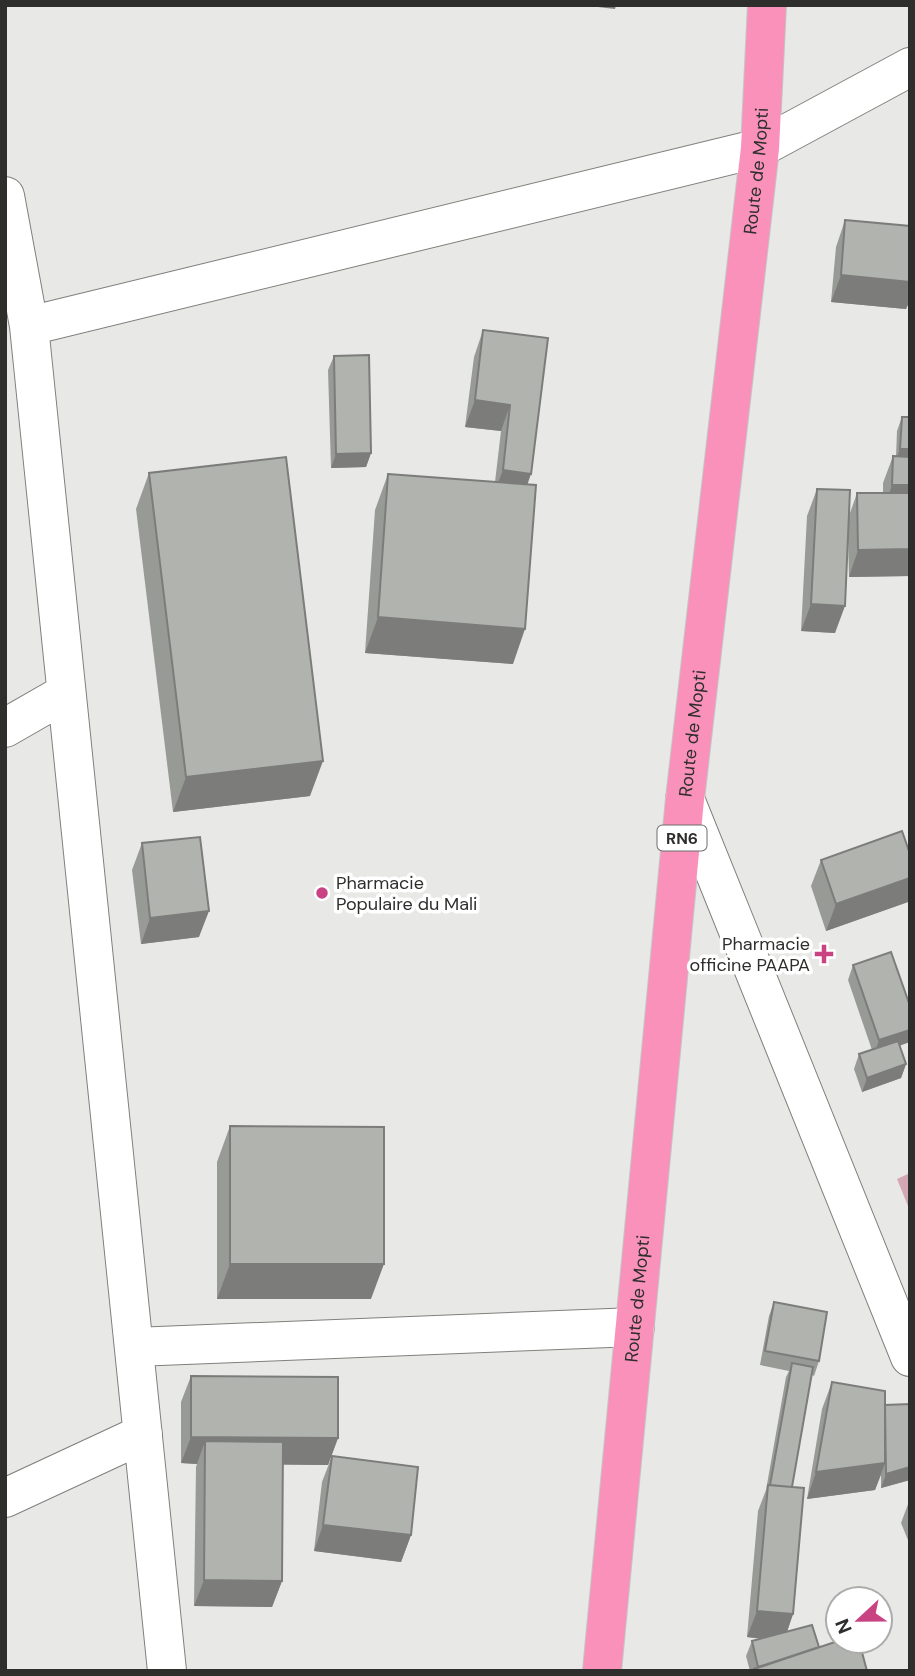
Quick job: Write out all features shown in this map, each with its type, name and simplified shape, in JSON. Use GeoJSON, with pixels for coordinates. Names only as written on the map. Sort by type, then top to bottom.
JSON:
{"type":"FeatureCollection","features":[{"type":"Feature","properties":{"kind":"highway","name":"Route de Mopti"},"geometry":{"type":"LineString","coordinates":[[602,1671],[685,799],[760,148],[766,5]]}},
{"type":"Feature","properties":{"kind":"street"},"geometry":{"type":"LineString","coordinates":[[29,326],[760,148],[910,67]]}},
{"type":"Feature","properties":{"kind":"street"},"geometry":{"type":"LineString","coordinates":[[5,195],[9,238],[29,326],[167,1671]]}},
{"type":"Feature","properties":{"kind":"street"},"geometry":{"type":"LineString","coordinates":[[5,728],[66,693]]}},
{"type":"Feature","properties":{"kind":"street"},"geometry":{"type":"LineString","coordinates":[[685,799],[910,1357]]}},
{"type":"Feature","properties":{"kind":"street"},"geometry":{"type":"LineString","coordinates":[[134,1347],[635,1327]]}},
{"type":"Feature","properties":{"kind":"street"},"geometry":{"type":"LineString","coordinates":[[5,1499],[143,1434]]}},
{"type":"Feature","properties":{"kind":"shaded area"},"geometry":{"type":"Polygon","coordinates":[[[910,1173],[910,1211],[897,1179],[910,1173]]]}},
{"type":"Feature","properties":{"kind":"building"},"geometry":{"type":"Polygon","coordinates":[[[845,220],[910,226],[910,282],[841,275],[845,220]]]}},
{"type":"Feature","properties":{"kind":"building"},"geometry":{"type":"Polygon","coordinates":[[[483,330],[548,338],[531,474],[503,470],[510,405],[475,400],[483,330]]]}},
{"type":"Feature","properties":{"kind":"building"},"geometry":{"type":"Polygon","coordinates":[[[369,355],[371,453],[336,454],[334,356],[369,355]]]}},
{"type":"Feature","properties":{"kind":"building"},"geometry":{"type":"Polygon","coordinates":[[[902,417],[910,417],[910,449],[900,449],[902,417]]]}},
{"type":"Feature","properties":{"kind":"building"},"geometry":{"type":"Polygon","coordinates":[[[893,456],[910,457],[910,485],[892,485],[893,456]]]}},
{"type":"Feature","properties":{"kind":"building"},"geometry":{"type":"Polygon","coordinates":[[[286,457],[323,761],[186,777],[149,473],[286,457]]]}},
{"type":"Feature","properties":{"kind":"building"},"geometry":{"type":"Polygon","coordinates":[[[388,474],[536,485],[525,629],[378,617],[388,474]]]}},
{"type":"Feature","properties":{"kind":"building"},"geometry":{"type":"Polygon","coordinates":[[[817,489],[850,490],[845,606],[811,604],[817,489]]]}},
{"type":"Feature","properties":{"kind":"building"},"geometry":{"type":"Polygon","coordinates":[[[857,493],[910,493],[910,549],[858,550],[857,493]]]}},
{"type":"Feature","properties":{"kind":"building"},"geometry":{"type":"Polygon","coordinates":[[[902,831],[910,854],[910,878],[836,904],[821,860],[902,831]]]}},
{"type":"Feature","properties":{"kind":"building"},"geometry":{"type":"Polygon","coordinates":[[[200,837],[209,911],[150,918],[142,843],[200,837]]]}},
{"type":"Feature","properties":{"kind":"building"},"geometry":{"type":"Polygon","coordinates":[[[891,952],[910,1006],[910,1030],[879,1040],[853,965],[891,952]]]}},
{"type":"Feature","properties":{"kind":"building"},"geometry":{"type":"Polygon","coordinates":[[[898,1041],[906,1064],[867,1078],[859,1054],[898,1041]]]}},
{"type":"Feature","properties":{"kind":"building"},"geometry":{"type":"Polygon","coordinates":[[[230,1126],[384,1127],[384,1264],[230,1264],[230,1126]]]}},
{"type":"Feature","properties":{"kind":"building"},"geometry":{"type":"Polygon","coordinates":[[[774,1302],[827,1312],[819,1361],[765,1351],[774,1302]]]}},
{"type":"Feature","properties":{"kind":"building"},"geometry":{"type":"Polygon","coordinates":[[[792,1363],[813,1367],[792,1487],[770,1485],[792,1363]]]}},
{"type":"Feature","properties":{"kind":"building"},"geometry":{"type":"Polygon","coordinates":[[[191,1376],[338,1377],[338,1438],[191,1437],[191,1376]]]}},
{"type":"Feature","properties":{"kind":"building"},"geometry":{"type":"Polygon","coordinates":[[[832,1382],[885,1391],[885,1463],[816,1472],[832,1382]]]}},
{"type":"Feature","properties":{"kind":"building"},"geometry":{"type":"Polygon","coordinates":[[[910,1404],[910,1467],[886,1474],[885,1405],[910,1404]]]}},
{"type":"Feature","properties":{"kind":"building"},"geometry":{"type":"Polygon","coordinates":[[[205,1441],[283,1442],[282,1581],[204,1580],[205,1441]]]}},
{"type":"Feature","properties":{"kind":"building"},"geometry":{"type":"Polygon","coordinates":[[[332,1456],[418,1467],[411,1535],[323,1525],[332,1456]]]}},
{"type":"Feature","properties":{"kind":"building"},"geometry":{"type":"Polygon","coordinates":[[[768,1485],[804,1488],[793,1614],[757,1611],[768,1485]]]}},
{"type":"Feature","properties":{"kind":"building"},"geometry":{"type":"Polygon","coordinates":[[[812,1625],[819,1647],[758,1667],[752,1641],[812,1625]]]}},
{"type":"Feature","properties":{"kind":"building"},"geometry":{"type":"Polygon","coordinates":[[[824,1646],[824,1655],[863,1655],[867,1671],[754,1671],[824,1646]]]}},
{"type":"Feature","properties":{"kind":"place","name":"Pharmacie Populaire du Mali"},"geometry":{"type":"Point","coordinates":[322,893]}},
{"type":"Feature","properties":{"kind":"place","name":"Pharmacie officine PAAPA"},"geometry":{"type":"Point","coordinates":[824,954]}}]}
